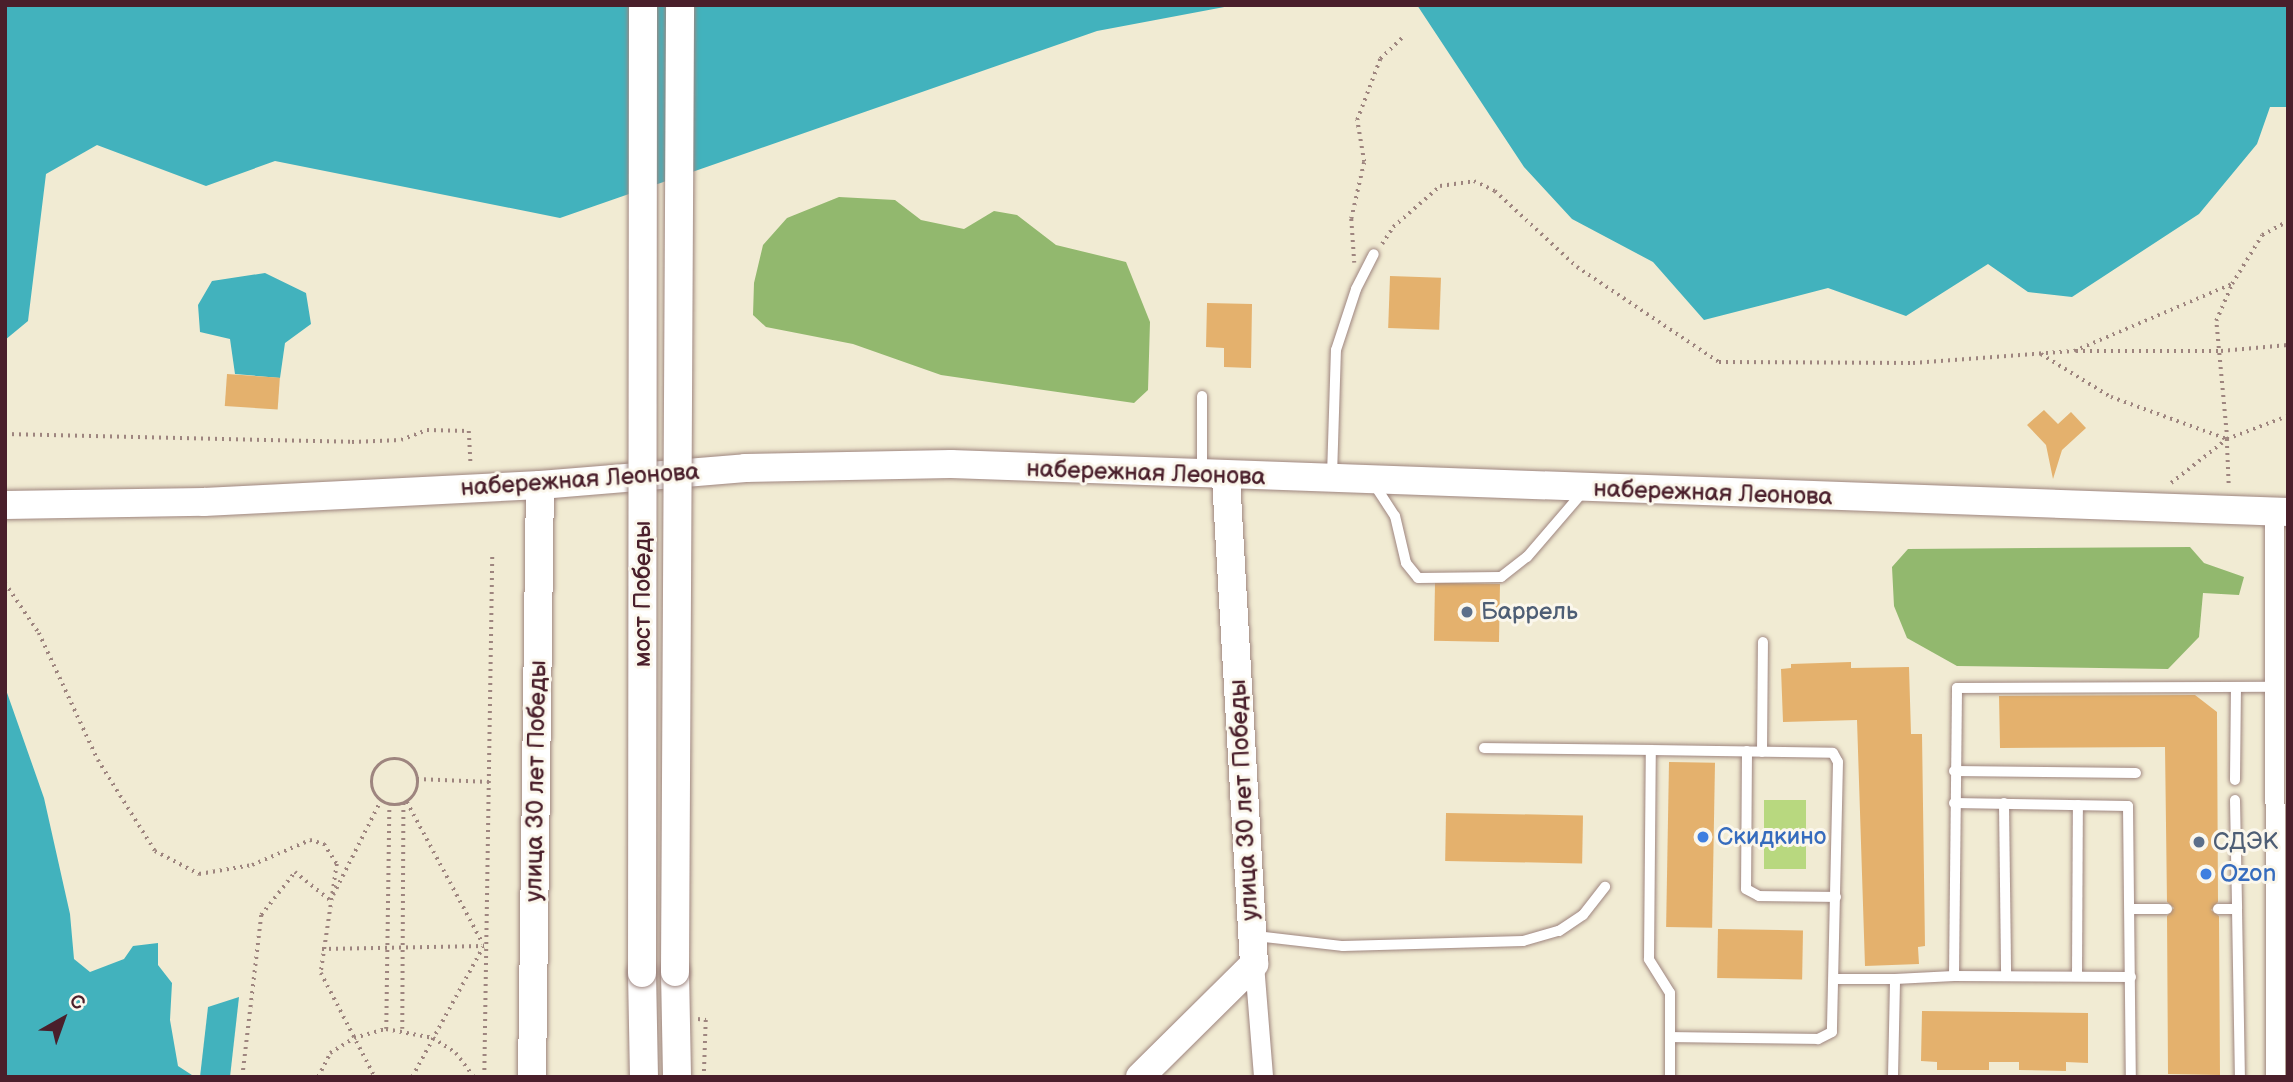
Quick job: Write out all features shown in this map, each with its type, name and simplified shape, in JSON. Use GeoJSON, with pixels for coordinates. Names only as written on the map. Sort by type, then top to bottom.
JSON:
{"type":"FeatureCollection","features":[{"type":"Feature","properties":{"kind":"main road","name":"мост Победы"},"geometry":{"type":"LineString","coordinates":[[643,5],[644,1077]]}},
{"type":"Feature","properties":{"kind":"main road"},"geometry":{"type":"LineString","coordinates":[[677,1077],[675,972],[680,5]]}},
{"type":"Feature","properties":{"kind":"main road","name":"набережная Леонова"},"geometry":{"type":"LineString","coordinates":[[5,505],[204,502],[540,485],[745,468],[950,464],[1214,476],[2281,512]]}},
{"type":"Feature","properties":{"kind":"main road","name":"улица 30 лет Победы"},"geometry":{"type":"LineString","coordinates":[[1214,476],[1254,964]]}},
{"type":"Feature","properties":{"kind":"main road","name":"улица 30 лет Победы"},"geometry":{"type":"LineString","coordinates":[[532,1077],[540,485]]}},
{"type":"Feature","properties":{"kind":"main road"},"geometry":{"type":"LineString","coordinates":[[1140,1077],[1254,964]]}},
{"type":"Feature","properties":{"kind":"street"},"geometry":{"type":"LineString","coordinates":[[2275,1077],[2275,687],[2281,598],[2281,512]]}},
{"type":"Feature","properties":{"kind":"street"},"geometry":{"type":"LineString","coordinates":[[1254,964],[1264,1077]]}},
{"type":"Feature","properties":{"kind":"lane"},"geometry":{"type":"LineString","coordinates":[[1332,480],[1336,350],[1356,289],[1374,254]]}},
{"type":"Feature","properties":{"kind":"lane"},"geometry":{"type":"LineString","coordinates":[[1202,396],[1214,476]]}},
{"type":"Feature","properties":{"kind":"lane"},"geometry":{"type":"LineString","coordinates":[[1371,481],[1395,516],[1406,563],[1418,578],[1501,577],[1527,557],[1586,488]]}},
{"type":"Feature","properties":{"kind":"lane"},"geometry":{"type":"LineString","coordinates":[[1762,752],[1763,642]]}},
{"type":"Feature","properties":{"kind":"lane"},"geometry":{"type":"LineString","coordinates":[[2235,780],[2236,687]]}},
{"type":"Feature","properties":{"kind":"lane"},"geometry":{"type":"LineString","coordinates":[[1954,976],[1954,771],[1957,688],[2275,687]]}},
{"type":"Feature","properties":{"kind":"lane"},"geometry":{"type":"LineString","coordinates":[[1484,748],[1747,751],[1836,756],[1835,1024],[1827,1037],[1671,1037]]}},
{"type":"Feature","properties":{"kind":"lane"},"geometry":{"type":"LineString","coordinates":[[1651,750],[1649,959],[1670,993],[1670,1077]]}},
{"type":"Feature","properties":{"kind":"lane"},"geometry":{"type":"LineString","coordinates":[[1747,751],[1746,889],[1759,897],[1836,897]]}},
{"type":"Feature","properties":{"kind":"lane"},"geometry":{"type":"LineString","coordinates":[[1954,771],[2136,773]]}},
{"type":"Feature","properties":{"kind":"lane"},"geometry":{"type":"LineString","coordinates":[[2235,800],[2240,1077]]}},
{"type":"Feature","properties":{"kind":"lane"},"geometry":{"type":"LineString","coordinates":[[1954,803],[2128,806],[2131,1077]]}},
{"type":"Feature","properties":{"kind":"lane"},"geometry":{"type":"LineString","coordinates":[[2004,803],[2006,976]]}},
{"type":"Feature","properties":{"kind":"lane"},"geometry":{"type":"LineString","coordinates":[[2077,976],[2078,805]]}},
{"type":"Feature","properties":{"kind":"lane"},"geometry":{"type":"LineString","coordinates":[[1252,936],[1342,946],[1522,941],[1559,931],[1583,915],[1605,887]]}},
{"type":"Feature","properties":{"kind":"lane"},"geometry":{"type":"LineString","coordinates":[[2130,909],[2167,909]]}},
{"type":"Feature","properties":{"kind":"lane"},"geometry":{"type":"LineString","coordinates":[[2218,909],[2237,909]]}},
{"type":"Feature","properties":{"kind":"lane"},"geometry":{"type":"LineString","coordinates":[[1835,979],[1954,976],[2131,977]]}},
{"type":"Feature","properties":{"kind":"lane"},"geometry":{"type":"LineString","coordinates":[[1893,1077],[1895,979]]}},
{"type":"Feature","properties":{"kind":"path"},"geometry":{"type":"LineString","coordinates":[[1356,289],[1349,235],[1364,162],[1357,120],[1380,59],[1402,38]]}},
{"type":"Feature","properties":{"kind":"path"},"geometry":{"type":"LineString","coordinates":[[1374,254],[1393,227],[1440,186],[1474,181],[1495,191],[1577,267],[1719,362],[1913,363],[2074,351],[2221,351],[2288,345]]}},
{"type":"Feature","properties":{"kind":"path"},"geometry":{"type":"LineString","coordinates":[[2230,510],[2221,351],[2216,321],[2232,284],[2262,235],[2288,222]]}},
{"type":"Feature","properties":{"kind":"path"},"geometry":{"type":"LineString","coordinates":[[2074,351],[2232,284]]}},
{"type":"Feature","properties":{"kind":"path"},"geometry":{"type":"LineString","coordinates":[[2039,353],[2111,397],[2227,439]]}},
{"type":"Feature","properties":{"kind":"path"},"geometry":{"type":"LineString","coordinates":[[2151,507],[2168,485],[2227,439],[2288,416]]}},
{"type":"Feature","properties":{"kind":"path"},"geometry":{"type":"LineString","coordinates":[[5,435],[352,442],[401,440],[427,430],[469,430],[472,488]]}},
{"type":"Feature","properties":{"kind":"path"},"geometry":{"type":"LineString","coordinates":[[484,1077],[492,554]]}},
{"type":"Feature","properties":{"kind":"path"},"geometry":{"type":"LineString","coordinates":[[5,583],[39,633],[98,760],[155,851],[199,874],[252,865],[310,841],[324,844],[337,864],[322,949],[321,973],[375,1077]]}},
{"type":"Feature","properties":{"kind":"path"},"geometry":{"type":"LineString","coordinates":[[402,1029],[405,803],[417,788],[417,779],[408,764],[383,763],[372,786],[381,800],[389,804],[405,803]]}},
{"type":"Feature","properties":{"kind":"path"},"geometry":{"type":"LineString","coordinates":[[417,779],[490,782]]}},
{"type":"Feature","properties":{"kind":"path"},"geometry":{"type":"LineString","coordinates":[[331,900],[381,800]]}},
{"type":"Feature","properties":{"kind":"path"},"geometry":{"type":"LineString","coordinates":[[405,803],[484,946]]}},
{"type":"Feature","properties":{"kind":"path"},"geometry":{"type":"LineString","coordinates":[[386,1029],[389,804]]}},
{"type":"Feature","properties":{"kind":"path"},"geometry":{"type":"LineString","coordinates":[[242,1077],[261,915],[295,872],[331,900]]}},
{"type":"Feature","properties":{"kind":"path"},"geometry":{"type":"LineString","coordinates":[[322,949],[484,946]]}},
{"type":"Feature","properties":{"kind":"path"},"geometry":{"type":"LineString","coordinates":[[384,1077],[410,1077],[484,946]]}},
{"type":"Feature","properties":{"kind":"path"},"geometry":{"type":"LineString","coordinates":[[318,1077],[330,1053],[354,1038],[386,1029],[402,1029],[433,1038],[456,1053],[474,1077]]}},
{"type":"Feature","properties":{"kind":"green space"},"geometry":{"type":"Polygon","coordinates":[[[839,197],[895,200],[921,220],[964,229],[994,211],[1017,215],[1056,245],[1126,262],[1150,322],[1148,390],[1134,403],[941,375],[853,344],[766,327],[753,315],[754,283],[763,245],[787,218],[839,197]]]}},
{"type":"Feature","properties":{"kind":"green space"},"geometry":{"type":"Polygon","coordinates":[[[2190,547],[2204,563],[2244,577],[2239,595],[2203,593],[2199,637],[2168,669],[1957,666],[1907,638],[1894,606],[1892,567],[1908,549],[2190,547]]]}},
{"type":"Feature","properties":{"kind":"green space"},"geometry":{"type":"Polygon","coordinates":[[[1764,800],[1806,800],[1806,869],[1764,869],[1764,800]]]}},
{"type":"Feature","properties":{"kind":"water"},"geometry":{"type":"Polygon","coordinates":[[[5,5],[1235,5],[1097,31],[560,218],[275,161],[206,186],[97,145],[46,174],[28,321],[5,340],[5,5]]]}},
{"type":"Feature","properties":{"kind":"water"},"geometry":{"type":"Polygon","coordinates":[[[1417,5],[2288,5],[2288,107],[2270,107],[2257,144],[2199,214],[2072,297],[2028,292],[1988,264],[1906,316],[1828,288],[1704,320],[1653,262],[1572,219],[1524,167],[1417,5]]]}},
{"type":"Feature","properties":{"kind":"water"},"geometry":{"type":"Polygon","coordinates":[[[265,273],[306,293],[311,324],[285,343],[280,378],[235,374],[230,339],[200,332],[198,305],[212,281],[265,273]]]}},
{"type":"Feature","properties":{"kind":"water"},"geometry":{"type":"Polygon","coordinates":[[[5,687],[44,798],[70,914],[74,959],[90,972],[124,959],[133,946],[158,943],[158,965],[172,983],[170,1020],[178,1066],[195,1077],[5,1077],[5,687]]]}},
{"type":"Feature","properties":{"kind":"water"},"geometry":{"type":"Polygon","coordinates":[[[239,997],[230,1077],[200,1077],[208,1007],[239,997]]]}},
{"type":"Feature","properties":{"kind":"building"},"geometry":{"type":"Polygon","coordinates":[[[1390,276],[1441,278],[1439,330],[1388,328],[1390,276]]]}},
{"type":"Feature","properties":{"kind":"building"},"geometry":{"type":"Polygon","coordinates":[[[1207,303],[1252,304],[1251,368],[1224,367],[1224,348],[1206,347],[1207,303]]]}},
{"type":"Feature","properties":{"kind":"building"},"geometry":{"type":"Polygon","coordinates":[[[227,374],[280,378],[278,410],[225,406],[227,374]]]}},
{"type":"Feature","properties":{"kind":"building"},"geometry":{"type":"Polygon","coordinates":[[[2044,410],[2058,424],[2071,412],[2086,428],[2062,450],[2053,479],[2046,445],[2027,425],[2044,410]]]}},
{"type":"Feature","properties":{"kind":"building","name":"Баррель"},"geometry":{"type":"Polygon","coordinates":[[[1435,583],[1500,584],[1499,642],[1434,641],[1435,583]]]}},
{"type":"Feature","properties":{"kind":"building"},"geometry":{"type":"Polygon","coordinates":[[[1851,662],[1851,668],[1909,667],[1911,734],[1922,734],[1925,946],[1918,947],[1919,964],[1865,966],[1857,720],[1783,722],[1781,669],[1791,668],[1791,664],[1851,662]]]}},
{"type":"Feature","properties":{"kind":"building"},"geometry":{"type":"Polygon","coordinates":[[[2195,695],[2217,712],[2218,902],[2211,910],[2219,916],[2220,1075],[2168,1074],[2167,916],[2174,908],[2167,902],[2165,747],[2000,748],[1999,696],[2195,695]]]}},
{"type":"Feature","properties":{"kind":"building"},"geometry":{"type":"Polygon","coordinates":[[[1669,762],[1715,763],[1712,928],[1666,927],[1669,762]]]}},
{"type":"Feature","properties":{"kind":"building"},"geometry":{"type":"Polygon","coordinates":[[[1446,813],[1583,815],[1582,863],[1445,861],[1446,813]]]}},
{"type":"Feature","properties":{"kind":"building"},"geometry":{"type":"Polygon","coordinates":[[[1718,929],[1803,930],[1802,979],[1717,978],[1718,929]]]}},
{"type":"Feature","properties":{"kind":"building"},"geometry":{"type":"Polygon","coordinates":[[[1922,1011],[2088,1013],[2088,1063],[2066,1062],[2066,1071],[2019,1070],[2019,1062],[1989,1062],[1989,1070],[1937,1070],[1937,1062],[1921,1061],[1922,1011]]]}},
{"type":"Feature","properties":{"kind":"place","name":"Баррель"},"geometry":{"type":"Point","coordinates":[1467,612]}},
{"type":"Feature","properties":{"kind":"place","name":"Скидкино"},"geometry":{"type":"Point","coordinates":[1703,837]}},
{"type":"Feature","properties":{"kind":"place","name":"СДЭК"},"geometry":{"type":"Point","coordinates":[2199,842]}},
{"type":"Feature","properties":{"kind":"place","name":"Ozon"},"geometry":{"type":"Point","coordinates":[2206,874]}}]}
